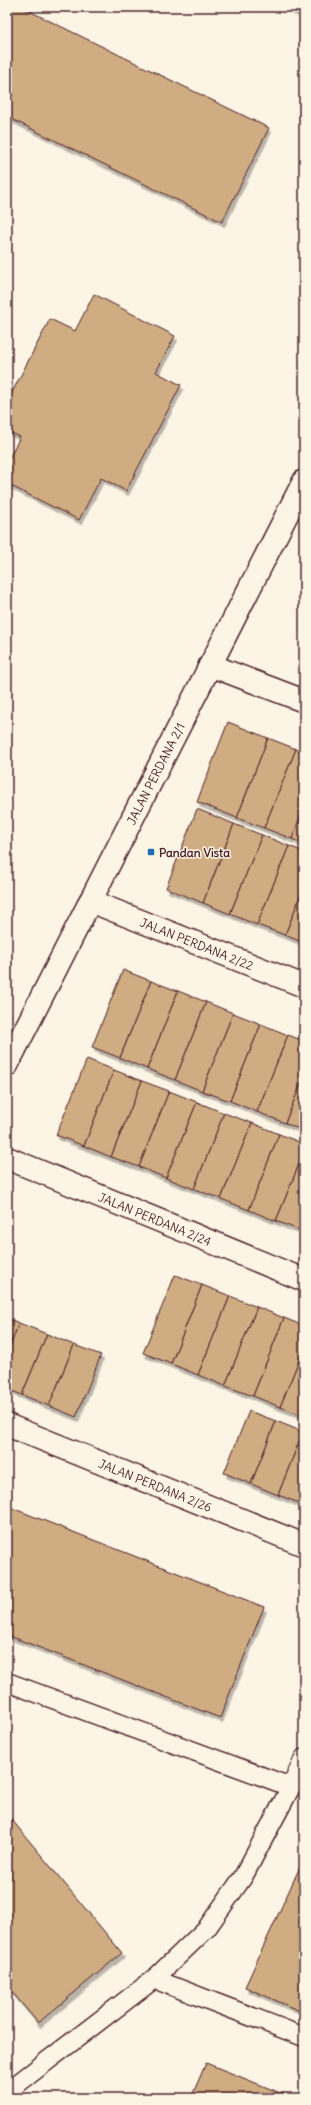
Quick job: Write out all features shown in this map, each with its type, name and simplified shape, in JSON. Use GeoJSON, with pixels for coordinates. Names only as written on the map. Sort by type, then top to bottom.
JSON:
{"type":"FeatureCollection","features":[{"type":"Feature","properties":{"kind":"street","name":"JALAN PERDANA 2/1"},"geometry":{"type":"LineString","coordinates":[[7,1065],[304,481]]}},
{"type":"Feature","properties":{"kind":"street"},"geometry":{"type":"LineString","coordinates":[[210,665],[304,701]]}},
{"type":"Feature","properties":{"kind":"street","name":"JALAN PERDANA 2/22"},"geometry":{"type":"LineString","coordinates":[[90,901],[304,986]]}},
{"type":"Feature","properties":{"kind":"street","name":"JALAN PERDANA 2/24"},"geometry":{"type":"LineString","coordinates":[[7,1158],[304,1280]]}},
{"type":"Feature","properties":{"kind":"street","name":"JALAN PERDANA 2/26"},"geometry":{"type":"LineString","coordinates":[[7,1425],[304,1545]]}},
{"type":"Feature","properties":{"kind":"lane"},"geometry":{"type":"LineString","coordinates":[[7,1682],[291,1787]]}},
{"type":"Feature","properties":{"kind":"lane"},"geometry":{"type":"LineString","coordinates":[[10,2093],[154,1979],[207,1928],[243,1877],[291,1787],[304,1758]]}},
{"type":"Feature","properties":{"kind":"lane"},"geometry":{"type":"LineString","coordinates":[[154,1979],[304,2037]]}},
{"type":"Feature","properties":{"kind":"building"},"geometry":{"type":"Polygon","coordinates":[[[7,7],[21,7],[269,128],[222,222],[7,117],[7,7]]]}},
{"type":"Feature","properties":{"kind":"building"},"geometry":{"type":"Polygon","coordinates":[[[286,7],[304,7],[304,16],[286,7]]]}},
{"type":"Feature","properties":{"kind":"building"},"geometry":{"type":"Polygon","coordinates":[[[94,294],[175,336],[156,372],[181,385],[126,491],[101,478],[79,520],[7,484],[7,462],[20,437],[7,431],[7,402],[50,319],[75,331],[94,294]]]}},
{"type":"Feature","properties":{"kind":"building"},"geometry":{"type":"Polygon","coordinates":[[[228,722],[268,738],[237,818],[197,802],[228,722]]]}},
{"type":"Feature","properties":{"kind":"building"},"geometry":{"type":"Polygon","coordinates":[[[268,738],[296,749],[264,828],[237,818],[268,738]]]}},
{"type":"Feature","properties":{"kind":"building"},"geometry":{"type":"Polygon","coordinates":[[[296,749],[304,752],[304,807],[292,839],[264,828],[296,749]]]}},
{"type":"Feature","properties":{"kind":"building"},"geometry":{"type":"Polygon","coordinates":[[[304,807],[304,844],[292,839],[304,807]]]}},
{"type":"Feature","properties":{"kind":"building"},"geometry":{"type":"Polygon","coordinates":[[[197,809],[234,824],[203,903],[166,888],[197,809]]]}},
{"type":"Feature","properties":{"kind":"building"},"geometry":{"type":"Polygon","coordinates":[[[234,824],[262,835],[230,914],[203,903],[234,824]]]}},
{"type":"Feature","properties":{"kind":"building"},"geometry":{"type":"Polygon","coordinates":[[[262,835],[289,846],[257,925],[230,914],[262,835]]]}},
{"type":"Feature","properties":{"kind":"building"},"geometry":{"type":"Polygon","coordinates":[[[289,846],[304,852],[304,887],[285,935],[257,925],[289,846]]]}},
{"type":"Feature","properties":{"kind":"building"},"geometry":{"type":"Polygon","coordinates":[[[304,887],[304,943],[285,935],[304,887]]]}},
{"type":"Feature","properties":{"kind":"building"},"geometry":{"type":"Polygon","coordinates":[[[123,970],[151,981],[120,1058],[92,1047],[123,970]]]}},
{"type":"Feature","properties":{"kind":"building"},"geometry":{"type":"Polygon","coordinates":[[[151,981],[178,991],[147,1069],[120,1058],[151,981]]]}},
{"type":"Feature","properties":{"kind":"building"},"geometry":{"type":"Polygon","coordinates":[[[178,991],[206,1002],[175,1080],[147,1069],[178,991]]]}},
{"type":"Feature","properties":{"kind":"building"},"geometry":{"type":"Polygon","coordinates":[[[206,1002],[233,1013],[202,1091],[175,1080],[206,1002]]]}},
{"type":"Feature","properties":{"kind":"building"},"geometry":{"type":"Polygon","coordinates":[[[233,1013],[261,1024],[230,1101],[202,1091],[233,1013]]]}},
{"type":"Feature","properties":{"kind":"building"},"geometry":{"type":"Polygon","coordinates":[[[261,1024],[288,1035],[257,1112],[230,1101],[261,1024]]]}},
{"type":"Feature","properties":{"kind":"building"},"geometry":{"type":"Polygon","coordinates":[[[288,1035],[304,1041],[304,1076],[285,1123],[257,1112],[288,1035]]]}},
{"type":"Feature","properties":{"kind":"building"},"geometry":{"type":"Polygon","coordinates":[[[87,1059],[114,1070],[84,1146],[56,1135],[87,1059]]]}},
{"type":"Feature","properties":{"kind":"building"},"geometry":{"type":"Polygon","coordinates":[[[114,1070],[142,1081],[111,1157],[84,1146],[114,1070]]]}},
{"type":"Feature","properties":{"kind":"building"},"geometry":{"type":"Polygon","coordinates":[[[304,1076],[304,1131],[285,1123],[304,1076]]]}},
{"type":"Feature","properties":{"kind":"building"},"geometry":{"type":"Polygon","coordinates":[[[142,1081],[169,1091],[139,1167],[111,1157],[142,1081]]]}},
{"type":"Feature","properties":{"kind":"building"},"geometry":{"type":"Polygon","coordinates":[[[169,1091],[197,1102],[166,1178],[139,1167],[169,1091]]]}},
{"type":"Feature","properties":{"kind":"building"},"geometry":{"type":"Polygon","coordinates":[[[197,1102],[224,1113],[194,1189],[166,1178],[197,1102]]]}},
{"type":"Feature","properties":{"kind":"building"},"geometry":{"type":"Polygon","coordinates":[[[224,1113],[252,1123],[221,1199],[194,1189],[224,1113]]]}},
{"type":"Feature","properties":{"kind":"building"},"geometry":{"type":"Polygon","coordinates":[[[252,1123],[279,1134],[249,1210],[221,1199],[252,1123]]]}},
{"type":"Feature","properties":{"kind":"building"},"geometry":{"type":"Polygon","coordinates":[[[279,1134],[304,1144],[304,1152],[276,1221],[249,1210],[279,1134]]]}},
{"type":"Feature","properties":{"kind":"building"},"geometry":{"type":"Polygon","coordinates":[[[304,1152],[304,1232],[276,1221],[304,1152]]]}},
{"type":"Feature","properties":{"kind":"building"},"geometry":{"type":"Polygon","coordinates":[[[175,1275],[202,1285],[171,1364],[143,1353],[175,1275]]]}},
{"type":"Feature","properties":{"kind":"building"},"geometry":{"type":"Polygon","coordinates":[[[202,1285],[230,1296],[198,1375],[171,1364],[202,1285]]]}},
{"type":"Feature","properties":{"kind":"building"},"geometry":{"type":"Polygon","coordinates":[[[230,1296],[257,1307],[225,1386],[198,1375],[230,1296]]]}},
{"type":"Feature","properties":{"kind":"building"},"geometry":{"type":"Polygon","coordinates":[[[257,1307],[284,1318],[253,1396],[225,1386],[257,1307]]]}},
{"type":"Feature","properties":{"kind":"building"},"geometry":{"type":"Polygon","coordinates":[[[7,1318],[19,1323],[7,1354],[7,1318]]]}},
{"type":"Feature","properties":{"kind":"building"},"geometry":{"type":"Polygon","coordinates":[[[284,1318],[304,1326],[304,1348],[280,1407],[253,1396],[284,1318]]]}},
{"type":"Feature","properties":{"kind":"building"},"geometry":{"type":"Polygon","coordinates":[[[19,1323],[47,1334],[22,1395],[7,1389],[7,1354],[19,1323]]]}},
{"type":"Feature","properties":{"kind":"building"},"geometry":{"type":"Polygon","coordinates":[[[47,1334],[74,1345],[49,1406],[22,1395],[47,1334]]]}},
{"type":"Feature","properties":{"kind":"building"},"geometry":{"type":"Polygon","coordinates":[[[74,1345],[101,1355],[76,1417],[49,1406],[74,1345]]]}},
{"type":"Feature","properties":{"kind":"building"},"geometry":{"type":"Polygon","coordinates":[[[304,1348],[304,1416],[280,1407],[304,1348]]]}},
{"type":"Feature","properties":{"kind":"building"},"geometry":{"type":"Polygon","coordinates":[[[249,1411],[276,1421],[251,1484],[224,1473],[249,1411]]]}},
{"type":"Feature","properties":{"kind":"building"},"geometry":{"type":"Polygon","coordinates":[[[276,1421],[303,1432],[278,1495],[251,1484],[276,1421]]]}},
{"type":"Feature","properties":{"kind":"building"},"geometry":{"type":"Polygon","coordinates":[[[304,1432],[304,1505],[278,1495],[304,1432]]]}},
{"type":"Feature","properties":{"kind":"building"},"geometry":{"type":"Polygon","coordinates":[[[7,1506],[264,1607],[220,1718],[7,1635],[7,1506]]]}},
{"type":"Feature","properties":{"kind":"building"},"geometry":{"type":"Polygon","coordinates":[[[7,1814],[122,1953],[38,2023],[7,1986],[7,1814]]]}},
{"type":"Feature","properties":{"kind":"building"},"geometry":{"type":"Polygon","coordinates":[[[304,1858],[304,2013],[245,1987],[304,1858]]]}},
{"type":"Feature","properties":{"kind":"building"},"geometry":{"type":"Polygon","coordinates":[[[206,2063],[288,2096],[287,2098],[191,2098],[206,2063]]]}},
{"type":"Feature","properties":{"kind":"place","name":"Pandan Vista"},"geometry":{"type":"Point","coordinates":[151,852]}}]}
